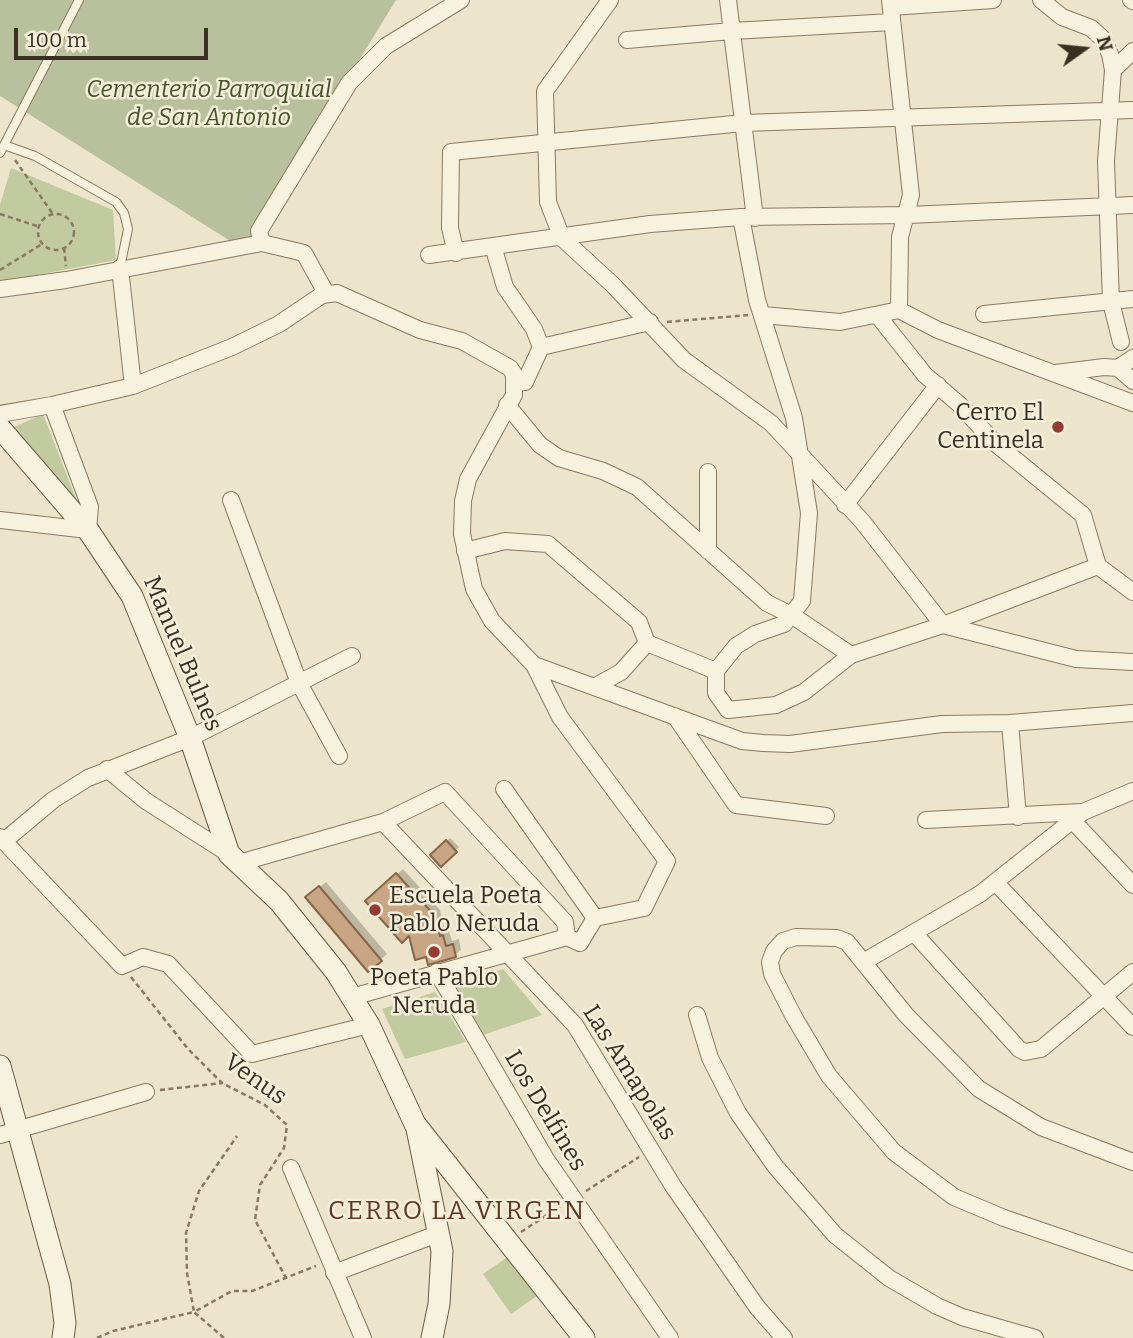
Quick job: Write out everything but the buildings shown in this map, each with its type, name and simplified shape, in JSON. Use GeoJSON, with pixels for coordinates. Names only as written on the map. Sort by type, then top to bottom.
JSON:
{"type":"FeatureCollection","features":[{"type":"Feature","properties":{"kind":"street"},"geometry":{"type":"LineString","coordinates":[[262,243],[260,231],[349,83],[386,46],[461,0]]}},
{"type":"Feature","properties":{"kind":"street"},"geometry":{"type":"LineString","coordinates":[[610,0],[545,91],[548,202],[562,238],[650,323],[684,360],[771,423],[887,551],[943,625],[1076,660],[1133,662]]}},
{"type":"Feature","properties":{"kind":"street"},"geometry":{"type":"LineString","coordinates":[[728,0],[743,123],[748,217],[763,315],[794,418],[809,513],[802,601],[793,616],[784,624],[755,634],[736,646],[716,671],[716,693],[728,710],[776,705],[804,692],[851,655],[943,625],[1098,566]]}},
{"type":"Feature","properties":{"kind":"street"},"geometry":{"type":"LineString","coordinates":[[627,40],[732,31],[891,10],[993,0]]}},
{"type":"Feature","properties":{"kind":"street"},"geometry":{"type":"LineString","coordinates":[[1041,0],[1062,17],[1097,33],[1107,47],[1113,70],[1108,112],[1108,207],[1111,302],[1121,342]]}},
{"type":"Feature","properties":{"kind":"street"},"geometry":{"type":"LineString","coordinates":[[891,10],[911,195],[908,215],[900,237],[900,310]]}},
{"type":"Feature","properties":{"kind":"street"},"geometry":{"type":"LineString","coordinates":[[1113,70],[1133,51]]}},
{"type":"Feature","properties":{"kind":"street"},"geometry":{"type":"LineString","coordinates":[[456,253],[450,228],[451,152],[743,123],[1133,110]]}},
{"type":"Feature","properties":{"kind":"street"},"geometry":{"type":"LineString","coordinates":[[429,255],[650,224],[748,217],[908,215],[1133,205]]}},
{"type":"Feature","properties":{"kind":"street"},"geometry":{"type":"LineString","coordinates":[[0,289],[66,280],[262,243],[304,253],[326,293]]}},
{"type":"Feature","properties":{"kind":"street"},"geometry":{"type":"LineString","coordinates":[[493,246],[505,287],[534,329],[541,347],[525,382],[516,383]]}},
{"type":"Feature","properties":{"kind":"street"},"geometry":{"type":"LineString","coordinates":[[120,268],[133,386]]}},
{"type":"Feature","properties":{"kind":"street"},"geometry":{"type":"LineString","coordinates":[[0,414],[133,386],[258,335],[326,293],[337,293],[420,330],[462,341],[510,368],[516,383],[514,395],[479,455],[465,489],[462,534],[474,589],[492,621],[534,665],[560,717],[667,861],[644,908],[595,918],[580,943],[566,937],[352,997]]}},
{"type":"Feature","properties":{"kind":"street"},"geometry":{"type":"LineString","coordinates":[[984,314],[1133,299]]}},
{"type":"Feature","properties":{"kind":"street"},"geometry":{"type":"LineString","coordinates":[[763,315],[840,322],[900,310],[938,330],[1133,403]]}},
{"type":"Feature","properties":{"kind":"street"},"geometry":{"type":"LineString","coordinates":[[878,316],[925,374],[995,443],[1045,487],[1069,500],[1083,515],[1098,566],[1133,592]]}},
{"type":"Feature","properties":{"kind":"street"},"geometry":{"type":"LineString","coordinates":[[541,347],[650,323]]}},
{"type":"Feature","properties":{"kind":"street"},"geometry":{"type":"LineString","coordinates":[[1118,368],[1133,358]]}},
{"type":"Feature","properties":{"kind":"street"},"geometry":{"type":"LineString","coordinates":[[1056,373],[1104,367],[1118,368],[1133,381]]}},
{"type":"Feature","properties":{"kind":"street"},"geometry":{"type":"LineString","coordinates":[[845,505],[938,385]]}},
{"type":"Feature","properties":{"kind":"street"},"geometry":{"type":"LineString","coordinates":[[0,520],[88,530],[90,506],[52,405]]}},
{"type":"Feature","properties":{"kind":"street"},"geometry":{"type":"LineString","coordinates":[[507,405],[540,445],[559,458],[603,471],[637,487],[767,603],[793,616],[851,655]]}},
{"type":"Feature","properties":{"kind":"street","name":"Manuel Bulnes"},"geometry":{"type":"LineString","coordinates":[[0,428],[88,530],[132,596],[190,738],[234,859]]}},
{"type":"Feature","properties":{"kind":"street"},"geometry":{"type":"LineString","coordinates":[[708,472],[708,551]]}},
{"type":"Feature","properties":{"kind":"street"},"geometry":{"type":"LineString","coordinates":[[231,500],[299,683],[339,755]]}},
{"type":"Feature","properties":{"kind":"street"},"geometry":{"type":"LineString","coordinates":[[465,551],[505,541],[548,544],[639,622],[647,643],[716,671]]}},
{"type":"Feature","properties":{"kind":"street"},"geometry":{"type":"LineString","coordinates":[[594,687],[621,672],[647,643]]}},
{"type":"Feature","properties":{"kind":"street"},"geometry":{"type":"LineString","coordinates":[[352,656],[190,738],[107,769],[53,800],[2,839],[122,966],[143,957],[168,964],[253,1054],[369,1025]]}},
{"type":"Feature","properties":{"kind":"street"},"geometry":{"type":"LineString","coordinates":[[534,665],[742,741],[790,744],[942,724],[1010,723],[1133,713]]}},
{"type":"Feature","properties":{"kind":"street"},"geometry":{"type":"LineString","coordinates":[[675,716],[736,805],[826,816]]}},
{"type":"Feature","properties":{"kind":"street"},"geometry":{"type":"LineString","coordinates":[[1010,723],[1018,817]]}},
{"type":"Feature","properties":{"kind":"street","name":"Manuel Bulnes"},"geometry":{"type":"LineString","coordinates":[[107,769],[146,801],[234,859],[299,924],[369,1025],[415,1124],[584,1338]]}},
{"type":"Feature","properties":{"kind":"street"},"geometry":{"type":"LineString","coordinates":[[503,789],[595,918]]}},
{"type":"Feature","properties":{"kind":"street"},"geometry":{"type":"LineString","coordinates":[[865,961],[995,882],[1078,816],[1133,791]]}},
{"type":"Feature","properties":{"kind":"street"},"geometry":{"type":"LineString","coordinates":[[234,859],[383,822],[445,792],[565,922],[566,937]]}},
{"type":"Feature","properties":{"kind":"street"},"geometry":{"type":"LineString","coordinates":[[926,820],[1078,816]]}},
{"type":"Feature","properties":{"kind":"street"},"geometry":{"type":"LineString","coordinates":[[1078,816],[1133,885]]}},
{"type":"Feature","properties":{"kind":"street","name":"Las Amapolas"},"geometry":{"type":"LineString","coordinates":[[383,822],[509,953],[588,1043],[673,1186],[757,1307],[784,1338]]}},
{"type":"Feature","properties":{"kind":"street"},"geometry":{"type":"LineString","coordinates":[[995,882],[1133,1027]]}},
{"type":"Feature","properties":{"kind":"street"},"geometry":{"type":"LineString","coordinates":[[914,933],[1025,1052],[1041,1049],[1133,972]]}},
{"type":"Feature","properties":{"kind":"street"},"geometry":{"type":"LineString","coordinates":[[1133,1163],[1050,1132],[979,1089],[921,1032],[852,946],[842,940],[796,937],[778,945],[772,957],[771,968],[793,1017],[829,1076],[894,1152],[954,1197],[1004,1218],[1133,1262]]}},
{"type":"Feature","properties":{"kind":"street","name":"Los Delfines"},"geometry":{"type":"LineString","coordinates":[[437,972],[546,1159],[670,1338]]}},
{"type":"Feature","properties":{"kind":"street"},"geometry":{"type":"LineString","coordinates":[[697,1015],[710,1058],[738,1113],[782,1175],[835,1235],[879,1272],[925,1299],[962,1317],[1035,1338]]}},
{"type":"Feature","properties":{"kind":"street"},"geometry":{"type":"LineString","coordinates":[[0,1066],[9,1132],[60,1283],[65,1322],[63,1338]]}},
{"type":"Feature","properties":{"kind":"street"},"geometry":{"type":"LineString","coordinates":[[9,1132],[146,1092]]}},
{"type":"Feature","properties":{"kind":"street"},"geometry":{"type":"LineString","coordinates":[[415,1124],[440,1233],[441,1287],[432,1338]]}},
{"type":"Feature","properties":{"kind":"street"},"geometry":{"type":"LineString","coordinates":[[291,1168],[363,1338]]}},
{"type":"Feature","properties":{"kind":"street"},"geometry":{"type":"LineString","coordinates":[[432,1196],[445,1185],[462,1182]]}},
{"type":"Feature","properties":{"kind":"street"},"geometry":{"type":"LineString","coordinates":[[332,1267],[440,1233]]}},
{"type":"Feature","properties":{"kind":"lane"},"geometry":{"type":"LineString","coordinates":[[79,0],[2,149],[35,156],[116,202],[124,213],[128,229],[120,268]]}},
{"type":"Feature","properties":{"kind":"path"},"geometry":{"type":"LineString","coordinates":[[2,149],[53,214]]}},
{"type":"Feature","properties":{"kind":"path"},"geometry":{"type":"LineString","coordinates":[[0,214],[38,226]]}},
{"type":"Feature","properties":{"kind":"path"},"geometry":{"type":"LineString","coordinates":[[53,214],[68,218],[74,228],[72,240],[64,248],[52,250],[42,244],[38,226],[45,217],[53,214]]}},
{"type":"Feature","properties":{"kind":"path"},"geometry":{"type":"LineString","coordinates":[[0,270],[42,244]]}},
{"type":"Feature","properties":{"kind":"path"},"geometry":{"type":"LineString","coordinates":[[64,248],[66,280]]}},
{"type":"Feature","properties":{"kind":"path"},"geometry":{"type":"LineString","coordinates":[[650,323],[763,315]]}},
{"type":"Feature","properties":{"kind":"path","name":"Venus"},"geometry":{"type":"LineString","coordinates":[[122,966],[188,1049],[222,1083],[265,1105],[287,1125],[284,1148],[260,1185],[256,1220],[286,1279]]}},
{"type":"Feature","properties":{"kind":"path"},"geometry":{"type":"LineString","coordinates":[[146,1092],[222,1083]]}},
{"type":"Feature","properties":{"kind":"path"},"geometry":{"type":"LineString","coordinates":[[224,1338],[194,1312],[187,1273],[186,1233],[198,1191],[237,1136]]}},
{"type":"Feature","properties":{"kind":"path"},"geometry":{"type":"LineString","coordinates":[[97,1338],[113,1331],[194,1312],[232,1291],[252,1291],[332,1267]]}},
{"type":"Feature","properties":{"kind":"green space","name":"Cementerio Parroquial de San Antonio"},"geometry":{"type":"Polygon","coordinates":[[[0,0],[396,0],[243,249],[0,96],[0,0]]]}},
{"type":"Feature","properties":{"kind":"green space"},"geometry":{"type":"Polygon","coordinates":[[[11,168],[113,210],[116,260],[0,282],[0,205],[11,168]]]}},
{"type":"Feature","properties":{"kind":"green space"},"geometry":{"type":"Polygon","coordinates":[[[43,414],[76,499],[14,427],[43,414]]]}},
{"type":"Feature","properties":{"kind":"green space"},"geometry":{"type":"Polygon","coordinates":[[[503,969],[542,1015],[483,1035],[454,987],[503,969]]]}},
{"type":"Feature","properties":{"kind":"green space"},"geometry":{"type":"Polygon","coordinates":[[[435,992],[466,1042],[405,1059],[382,1009],[435,992]]]}},
{"type":"Feature","properties":{"kind":"green space"},"geometry":{"type":"Polygon","coordinates":[[[509,1256],[537,1296],[511,1314],[483,1274],[509,1256]]]}},
{"type":"Feature","properties":{"kind":"place","name":"Cerro El Centinela"},"geometry":{"type":"Point","coordinates":[1058,427]}},
{"type":"Feature","properties":{"kind":"place","name":"Escuela Poeta Pablo Neruda"},"geometry":{"type":"Point","coordinates":[375,910]}},
{"type":"Feature","properties":{"kind":"place","name":"Poeta Pablo Neruda"},"geometry":{"type":"Point","coordinates":[434,952]}},
{"type":"Feature","properties":{"kind":"district","name":"CERRO LA VIRGEN"},"geometry":{"type":"Point","coordinates":[457,1212]}}]}
